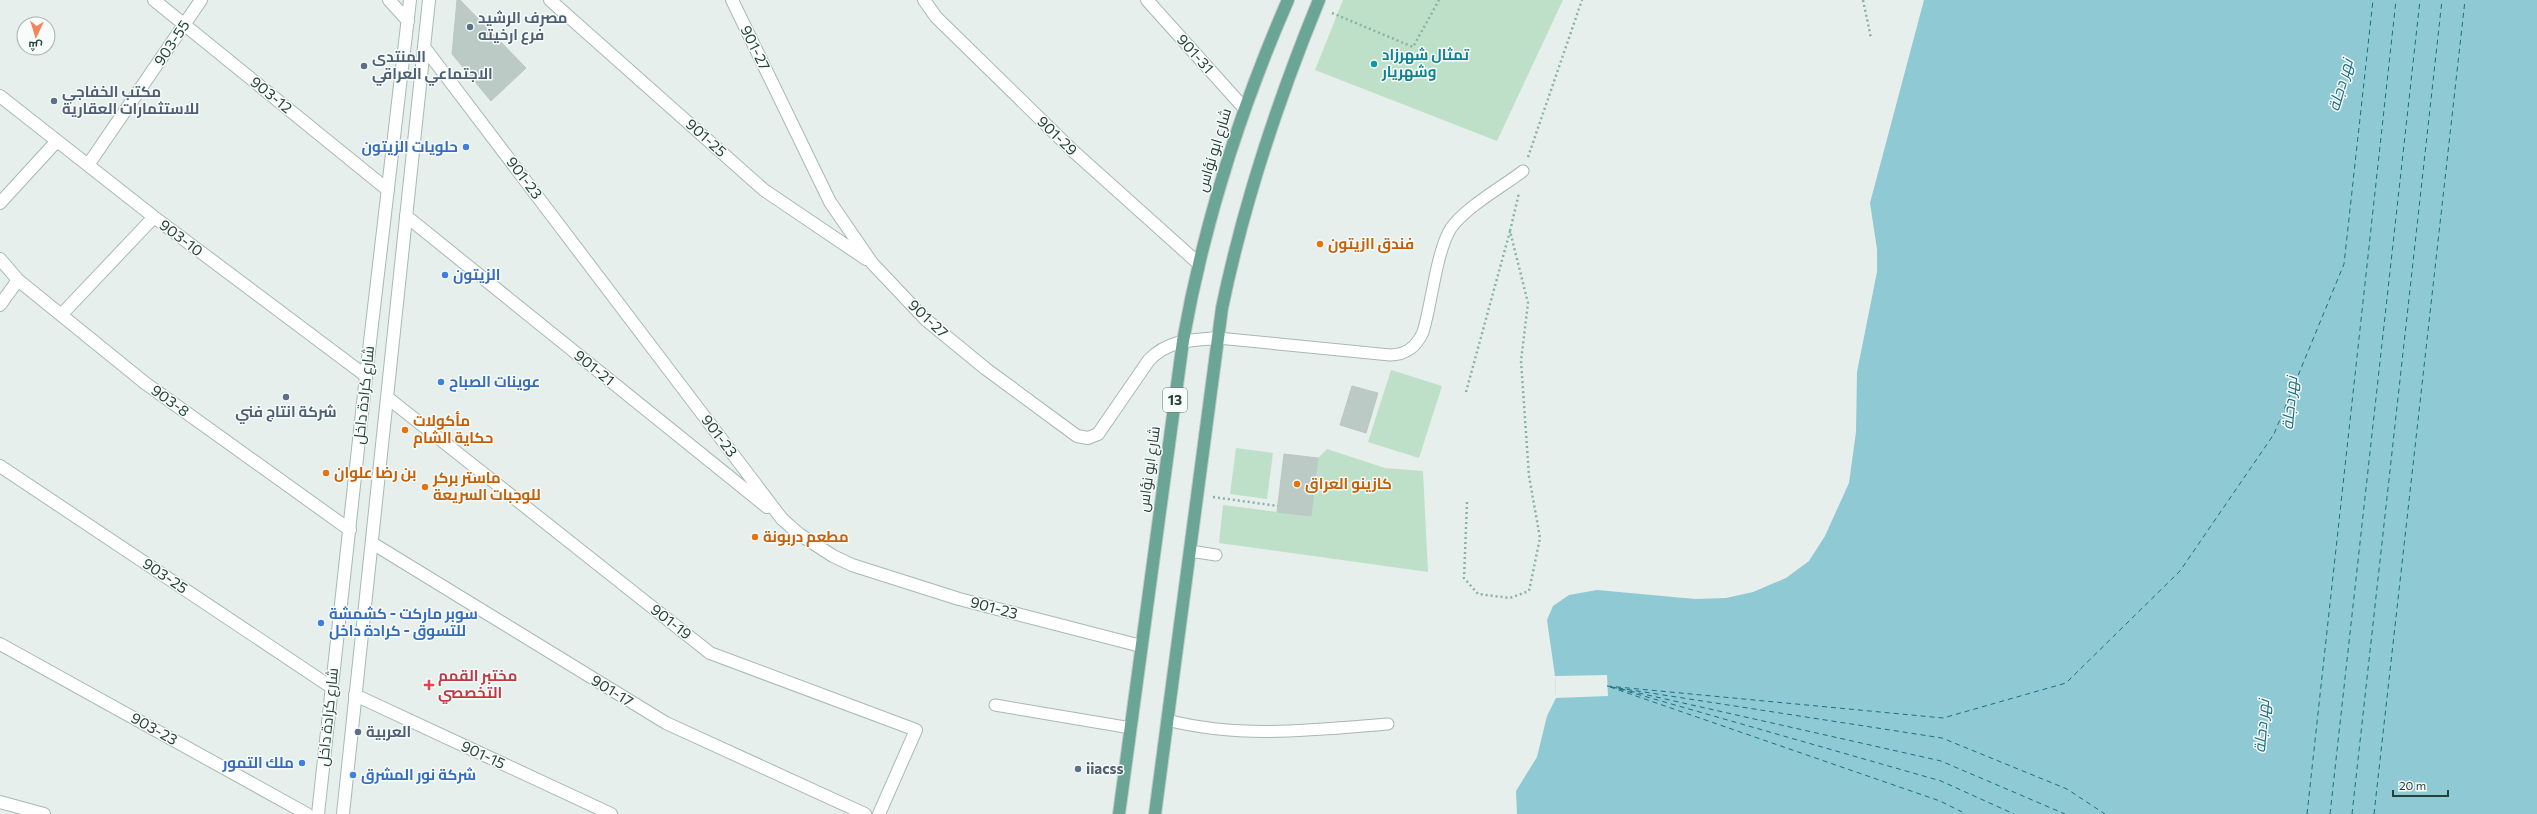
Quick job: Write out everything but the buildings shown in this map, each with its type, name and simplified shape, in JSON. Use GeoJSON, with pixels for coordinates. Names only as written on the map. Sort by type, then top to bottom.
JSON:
{"type":"FeatureCollection","features":[{"type":"Feature","properties":{"kind":"main road","name":"شارع ابو نؤاس"},"geometry":{"type":"LineString","coordinates":[[1119,814],[1183,341],[1198,263],[1225,166],[1244,108],[1288,0]]}},
{"type":"Feature","properties":{"kind":"main road","name":"13"},"geometry":{"type":"LineString","coordinates":[[1156,814],[1167,720],[1218,338],[1232,262],[1256,170],[1289,75],[1319,0]]}},
{"type":"Feature","properties":{"kind":"street","name":"903-12"},"geometry":{"type":"LineString","coordinates":[[154,0],[388,190]]}},
{"type":"Feature","properties":{"kind":"street","name":"903-55"},"geometry":{"type":"LineString","coordinates":[[88,165],[201,0]]}},
{"type":"Feature","properties":{"kind":"street"},"geometry":{"type":"LineString","coordinates":[[389,0],[408,21]]}},
{"type":"Feature","properties":{"kind":"street","name":"شارع كرادة داخل"},"geometry":{"type":"LineString","coordinates":[[318,814],[366,376],[410,0]]}},
{"type":"Feature","properties":{"kind":"street","name":"شارع كرادة داخل"},"geometry":{"type":"LineString","coordinates":[[343,814],[429,0]]}},
{"type":"Feature","properties":{"kind":"street","name":"901-25"},"geometry":{"type":"LineString","coordinates":[[550,0],[764,190],[872,263]]}},
{"type":"Feature","properties":{"kind":"street","name":"901-27"},"geometry":{"type":"LineString","coordinates":[[732,0],[830,202],[872,263],[925,319],[986,369],[1077,436],[1088,438],[1098,434],[1149,360],[1159,350],[1183,341],[1218,338]]}},
{"type":"Feature","properties":{"kind":"street","name":"901-29"},"geometry":{"type":"LineString","coordinates":[[924,0],[936,17],[1072,150],[1198,263]]}},
{"type":"Feature","properties":{"kind":"street","name":"901-31"},"geometry":{"type":"LineString","coordinates":[[1147,0],[1244,108]]}},
{"type":"Feature","properties":{"kind":"street","name":"901-23"},"geometry":{"type":"LineString","coordinates":[[424,47],[782,519],[805,538],[833,556],[852,565],[959,599],[1141,646]]}},
{"type":"Feature","properties":{"kind":"street","name":"903-10"},"geometry":{"type":"LineString","coordinates":[[0,96],[56,142],[154,217],[366,376]]}},
{"type":"Feature","properties":{"kind":"street"},"geometry":{"type":"LineString","coordinates":[[0,203],[56,142]]}},
{"type":"Feature","properties":{"kind":"street","name":"901-21"},"geometry":{"type":"LineString","coordinates":[[406,216],[782,519]]}},
{"type":"Feature","properties":{"kind":"street"},"geometry":{"type":"LineString","coordinates":[[62,314],[154,217]]}},
{"type":"Feature","properties":{"kind":"street","name":"903-8"},"geometry":{"type":"LineString","coordinates":[[0,259],[18,280],[62,314],[145,383],[350,530]]}},
{"type":"Feature","properties":{"kind":"street"},"geometry":{"type":"LineString","coordinates":[[0,305],[18,280]]}},
{"type":"Feature","properties":{"kind":"street","name":"901-19"},"geometry":{"type":"LineString","coordinates":[[388,398],[710,653],[916,730],[879,814]]}},
{"type":"Feature","properties":{"kind":"street","name":"903-25"},"geometry":{"type":"LineString","coordinates":[[0,466],[331,687]]}},
{"type":"Feature","properties":{"kind":"street","name":"901-17"},"geometry":{"type":"LineString","coordinates":[[372,543],[666,724],[865,814]]}},
{"type":"Feature","properties":{"kind":"street","name":"903-23"},"geometry":{"type":"LineString","coordinates":[[0,644],[307,814]]}},
{"type":"Feature","properties":{"kind":"street","name":"901-15"},"geometry":{"type":"LineString","coordinates":[[355,695],[611,814]]}},
{"type":"Feature","properties":{"kind":"street"},"geometry":{"type":"LineString","coordinates":[[0,802],[44,814]]}},
{"type":"Feature","properties":{"kind":"lane"},"geometry":{"type":"LineString","coordinates":[[1218,338],[1390,355],[1408,351],[1417,343],[1424,332],[1443,245],[1451,229],[1463,216],[1523,171]]}},
{"type":"Feature","properties":{"kind":"lane"},"geometry":{"type":"LineString","coordinates":[[1190,551],[1216,555]]}},
{"type":"Feature","properties":{"kind":"lane"},"geometry":{"type":"LineString","coordinates":[[995,705],[1131,728]]}},
{"type":"Feature","properties":{"kind":"lane"},"geometry":{"type":"LineString","coordinates":[[1167,720],[1244,732],[1276,732],[1388,724]]}},
{"type":"Feature","properties":{"kind":"path"},"geometry":{"type":"LineString","coordinates":[[1332,13],[1413,47],[1438,0]]}},
{"type":"Feature","properties":{"kind":"path"},"geometry":{"type":"LineString","coordinates":[[1466,392],[1510,231],[1523,171],[1582,0]]}},
{"type":"Feature","properties":{"kind":"path"},"geometry":{"type":"LineString","coordinates":[[1863,0],[1871,38]]}},
{"type":"Feature","properties":{"kind":"path"},"geometry":{"type":"LineString","coordinates":[[1467,502],[1464,578],[1478,594],[1510,598],[1529,591],[1540,538],[1529,476],[1521,362],[1528,303],[1510,231]]}},
{"type":"Feature","properties":{"kind":"path"},"geometry":{"type":"LineString","coordinates":[[1213,497],[1278,506]]}},
{"type":"Feature","properties":{"kind":"green space"},"geometry":{"type":"Polygon","coordinates":[[[1343,0],[1563,0],[1497,141],[1315,70],[1343,0]]]}},
{"type":"Feature","properties":{"kind":"green space"},"geometry":{"type":"Polygon","coordinates":[[[1391,370],[1442,386],[1419,458],[1368,442],[1391,370]]]}},
{"type":"Feature","properties":{"kind":"green space"},"geometry":{"type":"Polygon","coordinates":[[[1236,448],[1273,453],[1267,499],[1230,494],[1236,448]]]}},
{"type":"Feature","properties":{"kind":"green space"},"geometry":{"type":"Polygon","coordinates":[[[1327,449],[1385,468],[1423,471],[1428,572],[1219,543],[1223,505],[1311,516],[1318,458],[1327,449]]]}},
{"type":"Feature","properties":{"kind":"water","name":"نهر دجلة"},"geometry":{"type":"Polygon","coordinates":[[[1924,0],[2537,0],[2537,814],[1517,814],[1516,791],[1537,757],[1547,716],[1556,698],[1555,676],[1547,620],[1553,606],[1569,595],[1597,590],[1695,599],[1726,598],[1753,592],[1786,578],[1809,561],[1825,536],[1849,483],[1856,432],[1857,372],[1877,272],[1877,249],[1870,203],[1924,0]]]}},
{"type":"Feature","properties":{"kind":"pier"},"geometry":{"type":"Polygon","coordinates":[[[1607,675],[1608,696],[1556,698],[1555,676],[1607,675]]]}},
{"type":"Feature","properties":{"kind":"ferry route"},"geometry":{"type":"LineString","coordinates":[[1607,686],[1943,718],[2066,683],[2180,571],[2274,434],[2344,264],[2373,0]]}},
{"type":"Feature","properties":{"kind":"ferry route"},"geometry":{"type":"LineString","coordinates":[[2307,814],[2396,0]]}},
{"type":"Feature","properties":{"kind":"ferry route"},"geometry":{"type":"LineString","coordinates":[[2330,814],[2420,0]]}},
{"type":"Feature","properties":{"kind":"ferry route"},"geometry":{"type":"LineString","coordinates":[[2352,814],[2442,0]]}},
{"type":"Feature","properties":{"kind":"ferry route"},"geometry":{"type":"LineString","coordinates":[[2374,814],[2465,0]]}},
{"type":"Feature","properties":{"kind":"ferry route"},"geometry":{"type":"LineString","coordinates":[[1610,687],[1940,801],[1966,814]]}},
{"type":"Feature","properties":{"kind":"ferry route"},"geometry":{"type":"LineString","coordinates":[[1612,687],[1941,761],[2065,814]]}},
{"type":"Feature","properties":{"kind":"ferry route"},"geometry":{"type":"LineString","coordinates":[[1618,688],[1942,738],[2067,789],[2105,814]]}},
{"type":"Feature","properties":{"kind":"ferry route"},"geometry":{"type":"LineString","coordinates":[[1619,689],[1941,781],[2014,814]]}},
{"type":"Feature","properties":{"kind":"place","name":"مصرف الرشيد فرع ارخيته"},"geometry":{"type":"Point","coordinates":[470,27]}},
{"type":"Feature","properties":{"kind":"place","name":"تمثال شهرزاد وشهريار"},"geometry":{"type":"Point","coordinates":[1374,64]}},
{"type":"Feature","properties":{"kind":"place","name":"المنتدى الاجتماعي العراقي"},"geometry":{"type":"Point","coordinates":[364,66]}},
{"type":"Feature","properties":{"kind":"place","name":"مكتب الخفاجي للاستثمارات العقارية"},"geometry":{"type":"Point","coordinates":[54,101]}},
{"type":"Feature","properties":{"kind":"place","name":"حلويات الزيتون"},"geometry":{"type":"Point","coordinates":[466,147]}},
{"type":"Feature","properties":{"kind":"place","name":"فندق اازيتون"},"geometry":{"type":"Point","coordinates":[1320,244]}},
{"type":"Feature","properties":{"kind":"place","name":"الزيتون"},"geometry":{"type":"Point","coordinates":[445,275]}},
{"type":"Feature","properties":{"kind":"place","name":"عوينات الصباح"},"geometry":{"type":"Point","coordinates":[441,382]}},
{"type":"Feature","properties":{"kind":"place","name":"شركة انتاج فني"},"geometry":{"type":"Point","coordinates":[286,397]}},
{"type":"Feature","properties":{"kind":"place","name":"مأكولات حكاية الشام"},"geometry":{"type":"Point","coordinates":[405,430]}},
{"type":"Feature","properties":{"kind":"place","name":"بن رضا علوان"},"geometry":{"type":"Point","coordinates":[326,473]}},
{"type":"Feature","properties":{"kind":"place","name":"كازينو العراق"},"geometry":{"type":"Point","coordinates":[1297,484]}},
{"type":"Feature","properties":{"kind":"place","name":"ماستر بركر للوجبات السريعة"},"geometry":{"type":"Point","coordinates":[425,487]}},
{"type":"Feature","properties":{"kind":"place","name":"مطعم دربونة"},"geometry":{"type":"Point","coordinates":[755,537]}},
{"type":"Feature","properties":{"kind":"place","name":"سوبر ماركت - كشمشة للتسوق - كرادة داخل"},"geometry":{"type":"Point","coordinates":[321,623]}},
{"type":"Feature","properties":{"kind":"place","name":"مختبر القمم التخصصي"},"geometry":{"type":"Point","coordinates":[429,685]}},
{"type":"Feature","properties":{"kind":"place","name":"العربية"},"geometry":{"type":"Point","coordinates":[358,732]}},
{"type":"Feature","properties":{"kind":"place","name":"ملك التمور"},"geometry":{"type":"Point","coordinates":[302,763]}},
{"type":"Feature","properties":{"kind":"place","name":"iiacss"},"geometry":{"type":"Point","coordinates":[1078,769]}},
{"type":"Feature","properties":{"kind":"place","name":"شركة نور المشرق"},"geometry":{"type":"Point","coordinates":[353,775]}}]}
